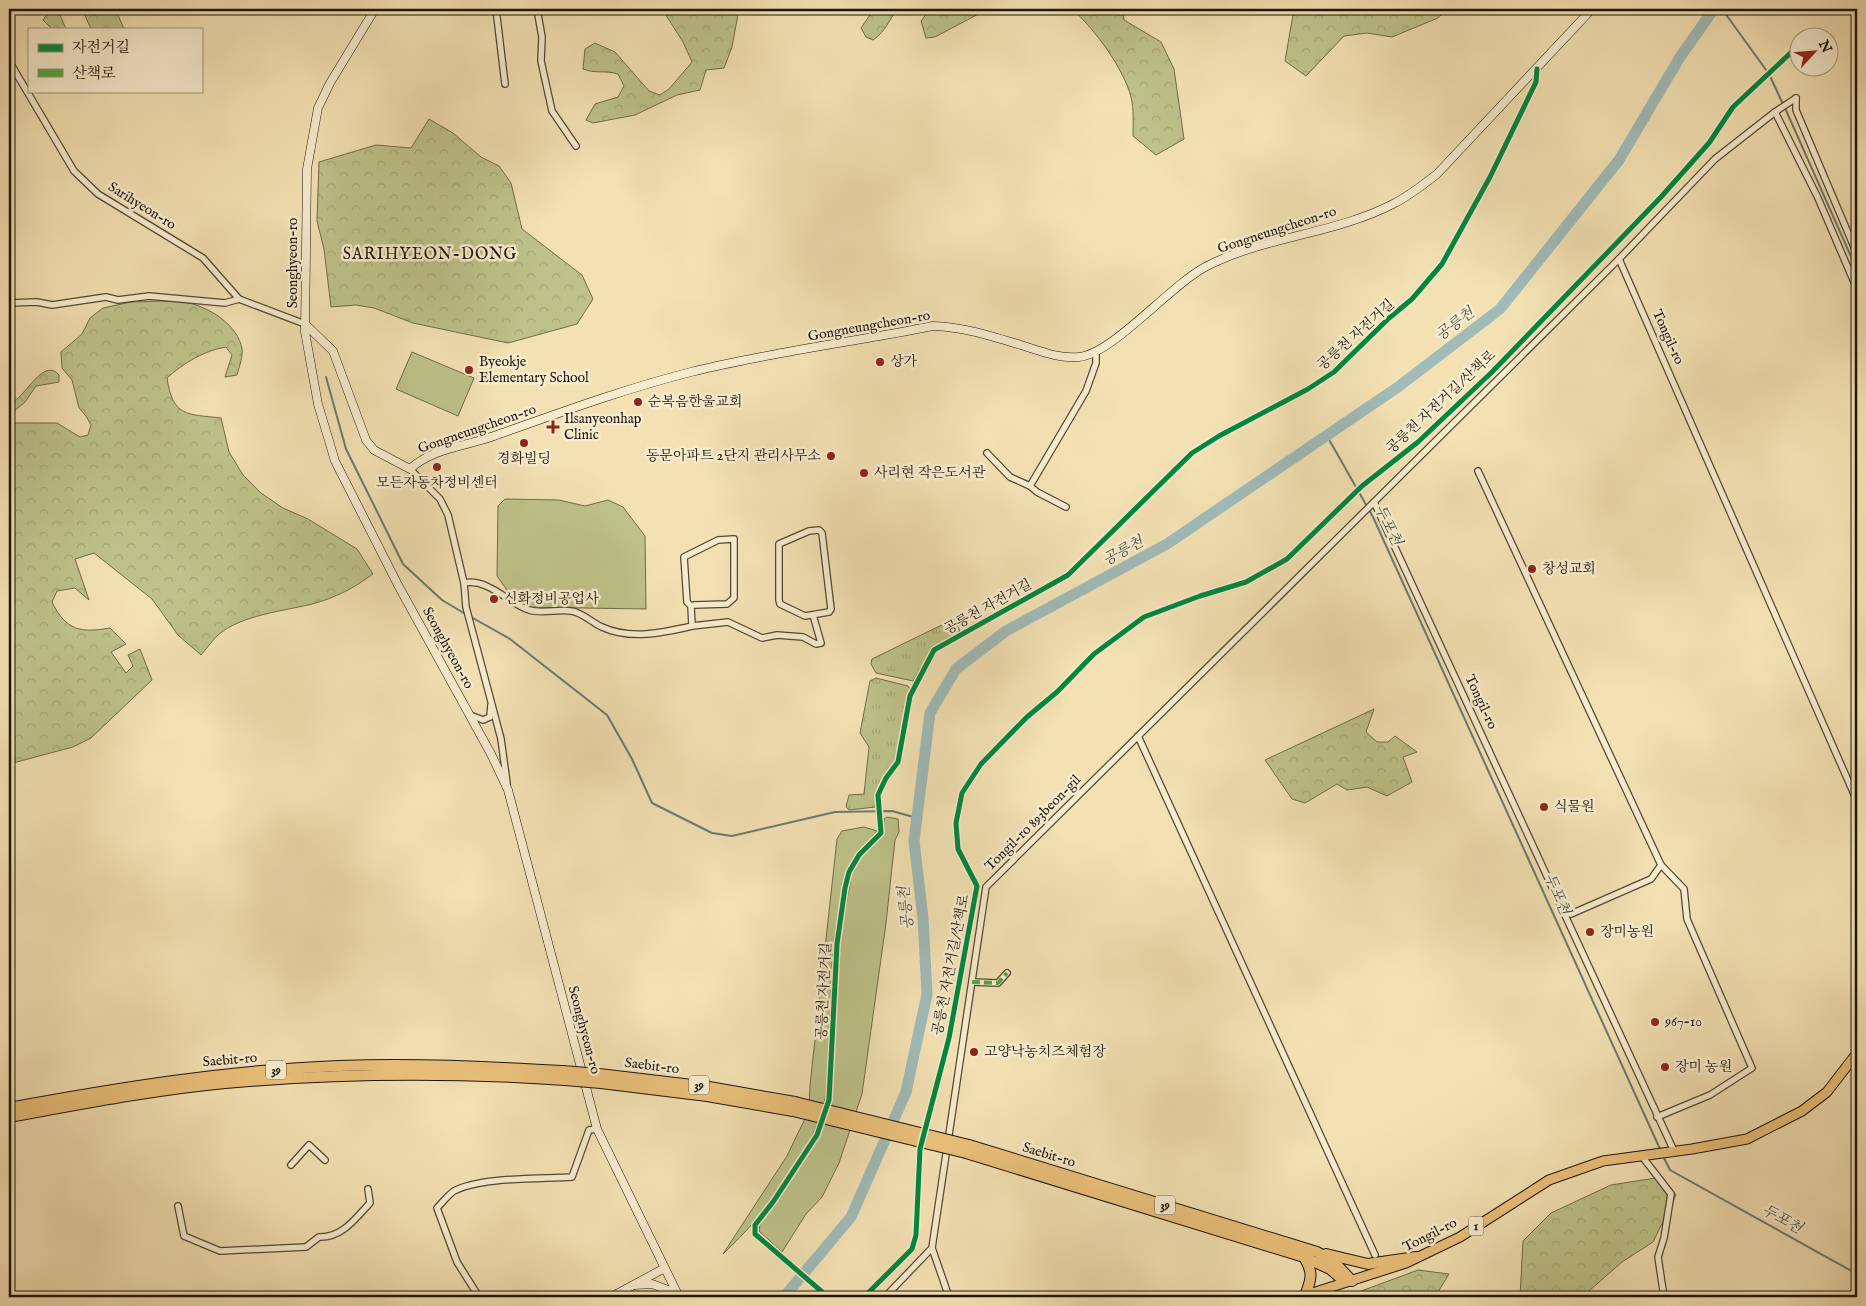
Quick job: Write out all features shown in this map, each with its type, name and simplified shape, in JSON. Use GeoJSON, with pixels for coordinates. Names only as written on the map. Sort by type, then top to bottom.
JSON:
{"type":"FeatureCollection","features":[{"type":"Feature","properties":{"kind":"highway","name":"Saebit-ro"},"geometry":{"type":"LineString","coordinates":[[9,1108],[119,1087],[226,1074],[301,1068],[428,1064],[600,1078],[707,1096],[794,1107],[931,1143],[967,1149],[1317,1252],[1334,1262],[1349,1282]]}},
{"type":"Feature","properties":{"kind":"highway","name":"Saebit-ro"},"geometry":{"type":"LineString","coordinates":[[9,1117],[137,1094],[224,1083],[328,1076],[435,1074],[564,1075]]}},
{"type":"Feature","properties":{"kind":"highway","name":"Saebit-ro"},"geometry":{"type":"LineString","coordinates":[[967,1149],[1304,1257],[1330,1269],[1349,1282]]}},
{"type":"Feature","properties":{"kind":"highway"},"geometry":{"type":"LineString","coordinates":[[1317,1252],[1368,1264],[1416,1258]]}},
{"type":"Feature","properties":{"kind":"highway"},"geometry":{"type":"LineString","coordinates":[[1302,1296],[1312,1278],[1311,1269],[1304,1257]]}},
{"type":"Feature","properties":{"kind":"main road","name":"1"},"geometry":{"type":"LineString","coordinates":[[1645,1155],[1747,1138],[1778,1125],[1802,1112],[1827,1092],[1857,1054]]}},
{"type":"Feature","properties":{"kind":"main road","name":"Tongil-ro"},"geometry":{"type":"LineString","coordinates":[[1302,1296],[1349,1282],[1416,1258],[1460,1237],[1549,1180],[1603,1161],[1645,1155]]}},
{"type":"Feature","properties":{"kind":"street","name":"Seonghyeon-ro"},"geometry":{"type":"LineString","coordinates":[[375,9],[330,83],[318,108],[307,169],[305,324],[318,404],[334,462],[398,585],[470,715],[508,790],[598,1129],[663,1269],[678,1295]]}},
{"type":"Feature","properties":{"kind":"street"},"geometry":{"type":"LineString","coordinates":[[496,9],[505,84]]}},
{"type":"Feature","properties":{"kind":"street"},"geometry":{"type":"LineString","coordinates":[[537,9],[542,38],[541,61],[552,111],[576,146]]}},
{"type":"Feature","properties":{"kind":"street","name":"Gongneungcheon-ro"},"geometry":{"type":"LineString","coordinates":[[305,324],[332,351],[366,440],[374,450],[410,469],[418,462],[434,454],[487,439],[592,401],[692,372],[933,326],[971,330],[1060,358],[1081,357],[1105,348],[1181,283],[1207,266],[1243,252],[1357,218],[1392,204],[1416,190],[1437,174],[1592,9]]}},
{"type":"Feature","properties":{"kind":"street","name":"Sarihyeon-ro"},"geometry":{"type":"LineString","coordinates":[[9,61],[74,171],[98,194],[203,258],[239,300],[305,324]]}},
{"type":"Feature","properties":{"kind":"street"},"geometry":{"type":"LineString","coordinates":[[1619,259],[1715,159],[1776,111],[1796,98],[1796,110],[1857,254]]}},
{"type":"Feature","properties":{"kind":"street"},"geometry":{"type":"LineString","coordinates":[[1776,111],[1818,198],[1857,289]]}},
{"type":"Feature","properties":{"kind":"street","name":"Tongil-ro 893beon-gil"},"geometry":{"type":"LineString","coordinates":[[932,1248],[986,888],[1619,259]]}},
{"type":"Feature","properties":{"kind":"street","name":"Tongil-ro"},"geometry":{"type":"LineString","coordinates":[[1619,259],[1857,801]]}},
{"type":"Feature","properties":{"kind":"street"},"geometry":{"type":"LineString","coordinates":[[9,303],[36,302],[52,305],[106,297],[118,300],[149,296],[225,303],[239,300]]}},
{"type":"Feature","properties":{"kind":"street"},"geometry":{"type":"LineString","coordinates":[[1030,486],[1086,391],[1096,363],[1096,351]]}},
{"type":"Feature","properties":{"kind":"street"},"geometry":{"type":"LineString","coordinates":[[987,453],[1010,477],[1030,486],[1036,492],[1066,507]]}},
{"type":"Feature","properties":{"kind":"street"},"geometry":{"type":"LineString","coordinates":[[410,469],[440,499],[448,515],[464,583],[466,607],[501,738],[508,790]]}},
{"type":"Feature","properties":{"kind":"street"},"geometry":{"type":"LineString","coordinates":[[1478,470],[1661,866],[1684,889],[1687,919],[1752,1068],[1710,1095],[1657,1118]]}},
{"type":"Feature","properties":{"kind":"street","name":"Tongil-ro"},"geometry":{"type":"LineString","coordinates":[[1373,503],[1563,913],[1671,1152]]}},
{"type":"Feature","properties":{"kind":"street"},"geometry":{"type":"LineString","coordinates":[[819,530],[822,534],[831,609],[813,615],[806,616],[780,604],[778,586],[779,544],[819,530]]}},
{"type":"Feature","properties":{"kind":"street"},"geometry":{"type":"LineString","coordinates":[[691,606],[727,604],[734,598],[734,539],[718,540],[684,557],[687,602],[691,606],[692,626]]}},
{"type":"Feature","properties":{"kind":"street"},"geometry":{"type":"LineString","coordinates":[[464,583],[471,581],[489,588],[530,610],[573,610],[602,627],[625,635],[649,634],[728,622],[762,638],[777,635],[803,638],[816,644],[821,643],[813,615]]}},
{"type":"Feature","properties":{"kind":"street"},"geometry":{"type":"LineString","coordinates":[[470,715],[483,720],[490,717],[492,700]]}},
{"type":"Feature","properties":{"kind":"street"},"geometry":{"type":"LineString","coordinates":[[1138,736],[1374,1255]]}},
{"type":"Feature","properties":{"kind":"street"},"geometry":{"type":"LineString","coordinates":[[1563,913],[1571,914],[1651,879],[1661,866]]}},
{"type":"Feature","properties":{"kind":"street"},"geometry":{"type":"LineString","coordinates":[[972,982],[998,983],[1007,972]]}},
{"type":"Feature","properties":{"kind":"street"},"geometry":{"type":"LineString","coordinates":[[479,1297],[457,1262],[437,1208],[453,1192],[490,1180],[506,1182],[572,1177],[589,1130],[598,1129]]}},
{"type":"Feature","properties":{"kind":"street"},"geometry":{"type":"LineString","coordinates":[[291,1165],[309,1145],[325,1160]]}},
{"type":"Feature","properties":{"kind":"street"},"geometry":{"type":"LineString","coordinates":[[1645,1155],[1671,1194],[1664,1238],[1658,1257],[1664,1297]]}},
{"type":"Feature","properties":{"kind":"street"},"geometry":{"type":"LineString","coordinates":[[178,1206],[184,1236],[220,1251],[306,1247],[319,1237],[331,1238],[347,1227],[370,1203],[368,1189]]}},
{"type":"Feature","properties":{"kind":"street"},"geometry":{"type":"LineString","coordinates":[[885,1297],[932,1248],[949,1297]]}},
{"type":"Feature","properties":{"kind":"street"},"geometry":{"type":"LineString","coordinates":[[610,1297],[663,1269]]}},
{"type":"Feature","properties":{"kind":"street"},"geometry":{"type":"LineString","coordinates":[[632,1285],[652,1284],[678,1295]]}},
{"type":"Feature","properties":{"kind":"green space"},"geometry":{"type":"Polygon","coordinates":[[[51,9],[58,10],[66,28],[51,28],[43,20],[51,9]]]}},
{"type":"Feature","properties":{"kind":"green space"},"geometry":{"type":"Polygon","coordinates":[[[82,9],[112,9],[118,15],[124,28],[91,28],[82,9]]]}},
{"type":"Feature","properties":{"kind":"green space"},"geometry":{"type":"Polygon","coordinates":[[[662,9],[739,9],[732,47],[724,68],[706,70],[700,90],[677,95],[635,115],[593,123],[586,120],[595,104],[618,97],[624,86],[618,74],[583,69],[585,49],[595,43],[615,52],[649,91],[660,95],[669,89],[692,62],[683,42],[662,9]]]}},
{"type":"Feature","properties":{"kind":"green space"},"geometry":{"type":"Polygon","coordinates":[[[874,9],[898,9],[884,29],[873,40],[866,37],[861,28],[874,9]]]}},
{"type":"Feature","properties":{"kind":"green space"},"geometry":{"type":"Polygon","coordinates":[[[930,9],[988,9],[935,37],[926,38],[921,21],[930,9]]]}},
{"type":"Feature","properties":{"kind":"green space"},"geometry":{"type":"Polygon","coordinates":[[[1072,9],[1123,9],[1124,20],[1161,42],[1174,69],[1184,139],[1156,155],[1133,136],[1132,102],[1122,74],[1090,27],[1072,9]]]}},
{"type":"Feature","properties":{"kind":"green space"},"geometry":{"type":"Polygon","coordinates":[[[1294,9],[1446,9],[1438,18],[1392,37],[1367,33],[1344,36],[1306,76],[1285,61],[1294,9]]]}},
{"type":"Feature","properties":{"kind":"green space"},"geometry":{"type":"Polygon","coordinates":[[[429,119],[453,133],[481,157],[499,166],[511,183],[522,229],[582,275],[593,299],[577,324],[508,343],[413,323],[374,308],[356,305],[331,307],[324,249],[317,221],[319,162],[376,145],[411,148],[429,119]]]}},
{"type":"Feature","properties":{"kind":"green space"},"geometry":{"type":"Polygon","coordinates":[[[162,301],[189,303],[214,313],[235,332],[242,349],[237,375],[225,377],[232,355],[226,347],[194,358],[167,378],[177,407],[190,414],[221,418],[229,452],[243,475],[261,493],[283,508],[308,519],[357,549],[373,574],[329,599],[250,618],[227,628],[218,635],[201,655],[178,635],[152,599],[94,553],[75,559],[89,600],[75,588],[57,591],[52,602],[57,612],[75,628],[100,630],[110,628],[126,644],[111,652],[126,673],[133,666],[128,655],[140,649],[152,680],[91,738],[73,747],[9,764],[9,404],[22,394],[41,374],[53,371],[59,375],[59,382],[36,386],[25,402],[12,413],[14,423],[57,423],[80,437],[88,435],[91,425],[79,408],[72,380],[62,368],[61,352],[82,334],[90,318],[103,308],[131,302],[162,301]]]}},
{"type":"Feature","properties":{"kind":"green space"},"geometry":{"type":"Polygon","coordinates":[[[412,352],[474,378],[458,416],[396,389],[412,352]]]}},
{"type":"Feature","properties":{"kind":"green space"},"geometry":{"type":"Polygon","coordinates":[[[505,499],[559,500],[585,506],[608,500],[623,507],[645,536],[646,609],[519,607],[497,576],[498,506],[505,499]]]}},
{"type":"Feature","properties":{"kind":"green space"},"geometry":{"type":"Polygon","coordinates":[[[954,619],[960,631],[933,648],[913,681],[876,673],[871,664],[872,659],[954,619]]]}},
{"type":"Feature","properties":{"kind":"green space"},"geometry":{"type":"Polygon","coordinates":[[[876,678],[908,686],[910,689],[895,761],[877,790],[875,807],[849,810],[846,807],[849,795],[864,794],[869,747],[860,733],[870,681],[876,678]]]}},
{"type":"Feature","properties":{"kind":"green space"},"geometry":{"type":"Polygon","coordinates":[[[1374,709],[1366,732],[1377,742],[1388,742],[1395,736],[1417,752],[1403,757],[1412,782],[1387,796],[1367,787],[1347,790],[1337,784],[1305,803],[1292,799],[1265,760],[1374,709]]]}},
{"type":"Feature","properties":{"kind":"green space"},"geometry":{"type":"Polygon","coordinates":[[[887,817],[898,819],[899,832],[895,840],[886,923],[862,1094],[839,1163],[822,1197],[806,1214],[782,1252],[759,1231],[760,1224],[817,1138],[830,1102],[839,943],[852,873],[860,858],[883,834],[884,819],[887,817]]]}},
{"type":"Feature","properties":{"kind":"green space"},"geometry":{"type":"Polygon","coordinates":[[[864,827],[877,831],[852,863],[845,879],[833,944],[826,1095],[819,1118],[810,1140],[786,1182],[756,1220],[723,1254],[787,1156],[809,1111],[810,1085],[837,839],[842,831],[864,827]]]}},
{"type":"Feature","properties":{"kind":"green space"},"geometry":{"type":"Polygon","coordinates":[[[1662,1177],[1676,1195],[1653,1242],[1622,1262],[1582,1297],[1520,1297],[1523,1241],[1551,1213],[1611,1185],[1662,1177]]]}},
{"type":"Feature","properties":{"kind":"green space"},"geometry":{"type":"Polygon","coordinates":[[[1418,1270],[1449,1274],[1435,1297],[1345,1297],[1418,1270]]]}},
{"type":"Feature","properties":{"kind":"waterway","name":"공릉천"},"geometry":{"type":"LineString","coordinates":[[784,1297],[851,1217],[906,1092],[927,994],[923,918],[914,841],[930,713],[956,669],[1006,631],[1167,544],[1398,387],[1500,309],[1619,160],[1680,57],[1714,9]]}},
{"type":"Feature","properties":{"kind":"waterway"},"geometry":{"type":"LineString","coordinates":[[1722,9],[1769,74],[1783,104]]}},
{"type":"Feature","properties":{"kind":"waterway"},"geometry":{"type":"LineString","coordinates":[[1785,108],[1857,270]]}},
{"type":"Feature","properties":{"kind":"waterway"},"geometry":{"type":"LineString","coordinates":[[326,377],[346,449],[403,564],[442,600],[467,615]]}},
{"type":"Feature","properties":{"kind":"waterway","name":"두포천"},"geometry":{"type":"LineString","coordinates":[[1327,436],[1373,517],[1660,1149]]}},
{"type":"Feature","properties":{"kind":"waterway"},"geometry":{"type":"LineString","coordinates":[[471,617],[510,639],[607,715],[632,759],[652,803],[712,833],[732,836],[835,812],[892,811],[917,818]]}},
{"type":"Feature","properties":{"kind":"waterway","name":"두포천"},"geometry":{"type":"LineString","coordinates":[[1663,1156],[1670,1170],[1857,1274]]}},
{"type":"Feature","properties":{"kind":"marked path"},"geometry":{"type":"LineString","coordinates":[[972,982],[998,983],[1007,973]]}},
{"type":"Feature","properties":{"kind":"cycle path","name":"공릉천 자전거길/산책로"},"geometry":{"type":"LineString","coordinates":[[864,1297],[912,1249],[916,1235],[920,1149],[949,1038],[977,886],[958,849],[956,823],[962,793],[981,764],[1027,717],[1057,692],[1094,654],[1144,617],[1200,596],[1246,582],[1287,559],[1362,486],[1418,442],[1492,372],[1661,197],[1709,143],[1733,107],[1788,55]]}},
{"type":"Feature","properties":{"kind":"cycle path","name":"공릉천 자전거길"},"geometry":{"type":"LineString","coordinates":[[828,1297],[755,1234],[755,1225],[773,1202],[817,1135],[829,1100],[837,944],[845,888],[849,872],[859,855],[881,833],[878,795],[886,778],[898,762],[910,696],[934,650],[1068,575],[1192,453],[1219,436],[1308,389],[1334,372],[1388,319],[1412,299],[1442,264],[1490,177],[1536,82],[1537,69]]}},
{"type":"Feature","properties":{"kind":"place","name":"상가"},"geometry":{"type":"Point","coordinates":[880,362]}},
{"type":"Feature","properties":{"kind":"place","name":"Byeokje Elementary School"},"geometry":{"type":"Point","coordinates":[469,370]}},
{"type":"Feature","properties":{"kind":"place","name":"순복음한울교회"},"geometry":{"type":"Point","coordinates":[638,402]}},
{"type":"Feature","properties":{"kind":"place","name":"Ilsanyeonhap Clinic"},"geometry":{"type":"Point","coordinates":[553,427]}},
{"type":"Feature","properties":{"kind":"place","name":"경화빌딩"},"geometry":{"type":"Point","coordinates":[524,443]}},
{"type":"Feature","properties":{"kind":"place","name":"동문아파트 2단지 관리사무소"},"geometry":{"type":"Point","coordinates":[831,456]}},
{"type":"Feature","properties":{"kind":"place","name":"모든자동차정비센터"},"geometry":{"type":"Point","coordinates":[437,467]}},
{"type":"Feature","properties":{"kind":"place","name":"사리현 작은도서관"},"geometry":{"type":"Point","coordinates":[864,473]}},
{"type":"Feature","properties":{"kind":"place","name":"창성교회"},"geometry":{"type":"Point","coordinates":[1532,569]}},
{"type":"Feature","properties":{"kind":"place","name":"신화정비공업사"},"geometry":{"type":"Point","coordinates":[494,599]}},
{"type":"Feature","properties":{"kind":"place","name":"식물원"},"geometry":{"type":"Point","coordinates":[1544,807]}},
{"type":"Feature","properties":{"kind":"place","name":"장미농원"},"geometry":{"type":"Point","coordinates":[1590,932]}},
{"type":"Feature","properties":{"kind":"place","name":"967-10"},"geometry":{"type":"Point","coordinates":[1655,1022]}},
{"type":"Feature","properties":{"kind":"place","name":"고양낙농치즈체험장"},"geometry":{"type":"Point","coordinates":[974,1052]}},
{"type":"Feature","properties":{"kind":"place","name":"장미 농원"},"geometry":{"type":"Point","coordinates":[1665,1067]}},
{"type":"Feature","properties":{"kind":"district","name":"SARIHYEON-DONG"},"geometry":{"type":"Point","coordinates":[430,255]}}]}
